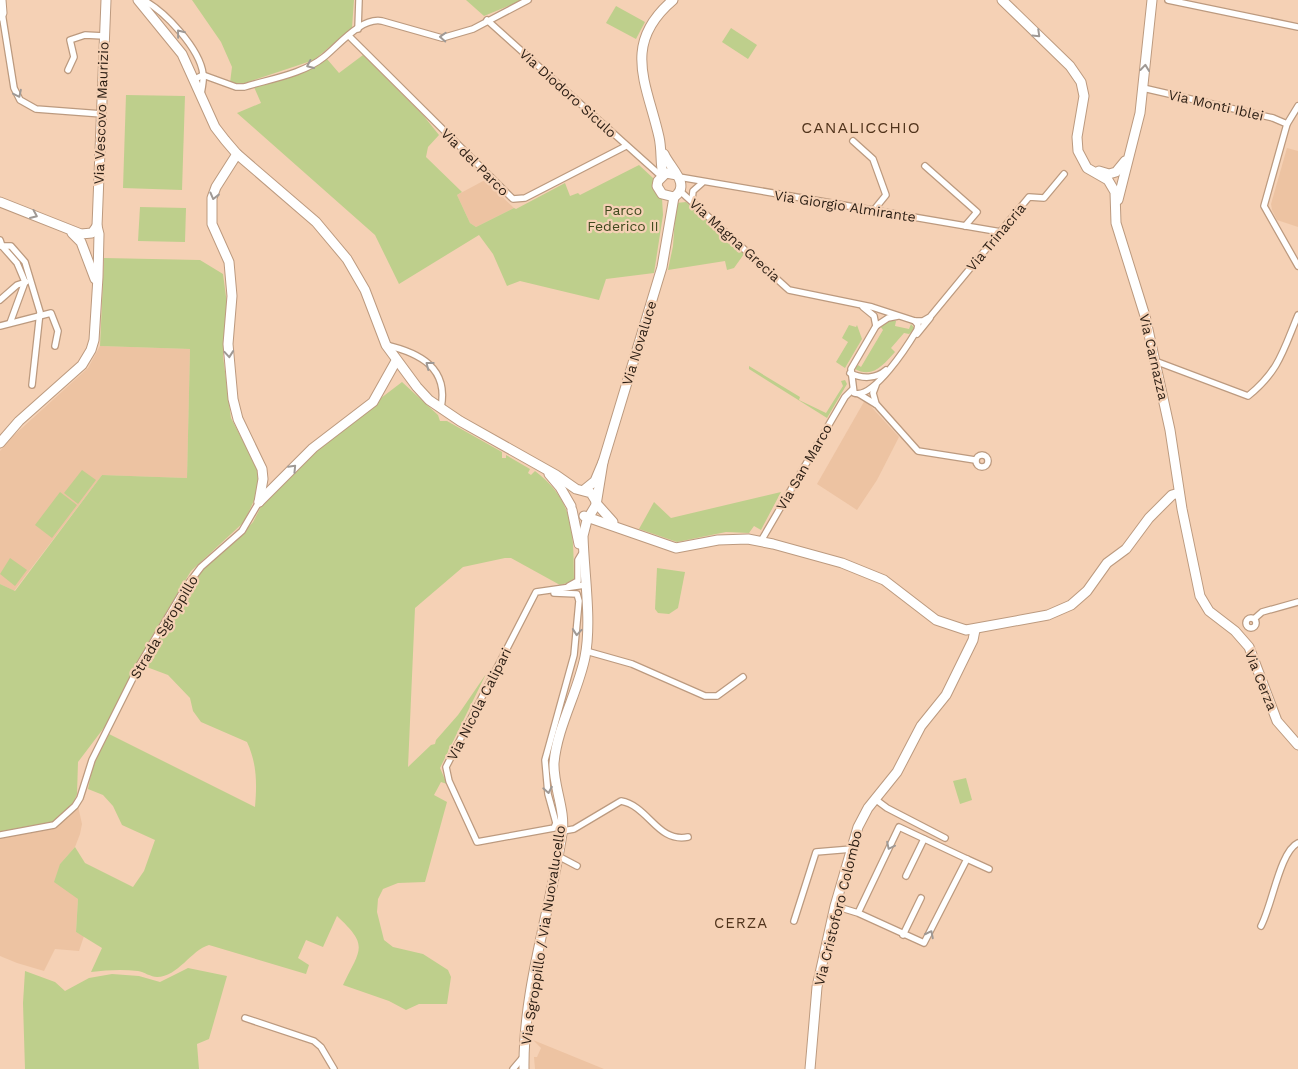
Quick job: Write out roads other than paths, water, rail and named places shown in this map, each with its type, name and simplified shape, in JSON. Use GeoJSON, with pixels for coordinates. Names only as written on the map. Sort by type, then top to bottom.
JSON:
{"type":"FeatureCollection","features":[{"type":"Feature","properties":{"kind":"main road"},"geometry":{"type":"LineString","coordinates":[[1,0],[1,14]]}},
{"type":"Feature","properties":{"kind":"main road"},"geometry":{"type":"LineString","coordinates":[[131,0],[152,15]]}},
{"type":"Feature","properties":{"kind":"main road"},"geometry":{"type":"LineString","coordinates":[[138,0],[172,39],[199,77],[201,94],[215,127],[237,154],[333,240],[366,290],[386,345],[417,387],[441,408],[467,426],[543,469],[583,490],[591,492],[606,515],[622,528]]}},
{"type":"Feature","properties":{"kind":"main road"},"geometry":{"type":"LineString","coordinates":[[662,150],[658,189],[675,193],[678,176],[662,150],[643,83],[641,61],[649,30],[656,17],[673,0]]}},
{"type":"Feature","properties":{"kind":"main road"},"geometry":{"type":"LineString","coordinates":[[1002,0],[1070,66],[1081,82],[1084,105],[1077,145],[1087,168],[1108,180],[1113,187],[1116,223]]}},
{"type":"Feature","properties":{"kind":"main road"},"geometry":{"type":"LineString","coordinates":[[1116,223],[1119,192],[1140,113],[1152,0]]}},
{"type":"Feature","properties":{"kind":"main road","name":"Via Vescovo Maurizio"},"geometry":{"type":"LineString","coordinates":[[96,298],[99,251],[97,226],[104,36],[107,2]]}},
{"type":"Feature","properties":{"kind":"main road"},"geometry":{"type":"LineString","coordinates":[[1082,159],[1098,170],[1112,174],[1120,170],[1130,150]]}},
{"type":"Feature","properties":{"kind":"main road","name":"Strada Sgroppillo"},"geometry":{"type":"LineString","coordinates":[[237,154],[214,193],[211,207],[212,224],[228,262],[232,296],[228,344],[233,399],[238,419],[262,468],[263,479],[259,502]]}},
{"type":"Feature","properties":{"kind":"main road"},"geometry":{"type":"LineString","coordinates":[[660,178],[672,173],[678,176]]}},
{"type":"Feature","properties":{"kind":"main road","name":"Via Novaluce"},"geometry":{"type":"LineString","coordinates":[[603,462],[662,267],[675,193]]}},
{"type":"Feature","properties":{"kind":"main road"},"geometry":{"type":"LineString","coordinates":[[0,202],[68,230],[89,234],[97,226]]}},
{"type":"Feature","properties":{"kind":"main road","name":"Via Carnazza"},"geometry":{"type":"LineString","coordinates":[[1116,223],[1145,316],[1170,430],[1182,509]]}},
{"type":"Feature","properties":{"kind":"main road"},"geometry":{"type":"LineString","coordinates":[[0,443],[19,421],[86,360],[94,340],[96,298],[93,270],[81,242],[68,230]]}},
{"type":"Feature","properties":{"kind":"main road"},"geometry":{"type":"LineString","coordinates":[[259,502],[313,448],[373,402],[396,361]]}},
{"type":"Feature","properties":{"kind":"main road"},"geometry":{"type":"LineString","coordinates":[[0,432],[19,421]]}},
{"type":"Feature","properties":{"kind":"main road"},"geometry":{"type":"LineString","coordinates":[[584,566],[572,508],[572,497],[595,481],[603,462]]}},
{"type":"Feature","properties":{"kind":"main road"},"geometry":{"type":"LineString","coordinates":[[584,566],[583,536],[588,516],[596,502],[603,462]]}},
{"type":"Feature","properties":{"kind":"main road"},"geometry":{"type":"LineString","coordinates":[[543,469],[560,487],[577,514],[603,521],[676,548],[731,538],[761,541],[868,573],[884,580],[936,620],[960,629],[975,630],[1048,615],[1071,605],[1086,591],[1107,563],[1126,549],[1149,518],[1172,495],[1180,493]]}},
{"type":"Feature","properties":{"kind":"main road","name":"Via Cerza"},"geometry":{"type":"LineString","coordinates":[[1182,509],[1200,596],[1209,611],[1235,631],[1249,647],[1277,720],[1298,746]]}},
{"type":"Feature","properties":{"kind":"main road"},"geometry":{"type":"LineString","coordinates":[[583,536],[591,527],[603,521]]}},
{"type":"Feature","properties":{"kind":"main road","name":"Via Sgroppillo / Via Nuovalucello"},"geometry":{"type":"LineString","coordinates":[[524,1069],[536,962],[558,856],[560,826],[554,763],[586,651],[582,601],[585,586],[584,566]]}},
{"type":"Feature","properties":{"kind":"main road","name":"Via Cristoforo Colombo"},"geometry":{"type":"LineString","coordinates":[[810,1069],[817,987],[836,906],[863,816],[897,772],[915,736],[946,695],[973,640],[975,630]]}},
{"type":"Feature","properties":{"kind":"street"},"geometry":{"type":"LineString","coordinates":[[143,0],[156,7],[182,34],[195,53],[199,77],[236,87],[244,87],[311,66],[358,29],[378,20],[442,38],[450,38],[528,0]]}},
{"type":"Feature","properties":{"kind":"street"},"geometry":{"type":"LineString","coordinates":[[358,29],[359,0]]}},
{"type":"Feature","properties":{"kind":"street"},"geometry":{"type":"LineString","coordinates":[[1168,0],[1298,27]]}},
{"type":"Feature","properties":{"kind":"street"},"geometry":{"type":"LineString","coordinates":[[1,14],[14,88],[24,104],[36,109],[102,114]]}},
{"type":"Feature","properties":{"kind":"street","name":"Via Diodoro Siculo"},"geometry":{"type":"LineString","coordinates":[[487,20],[660,178]]}},
{"type":"Feature","properties":{"kind":"street"},"geometry":{"type":"LineString","coordinates":[[68,70],[74,57],[70,40],[85,35],[104,36]]}},
{"type":"Feature","properties":{"kind":"street","name":"Via del Parco"},"geometry":{"type":"LineString","coordinates":[[349,36],[513,199],[525,198],[626,146]]}},
{"type":"Feature","properties":{"kind":"street"},"geometry":{"type":"LineString","coordinates":[[0,42],[8,47]]}},
{"type":"Feature","properties":{"kind":"street","name":"Via Monti Iblei"},"geometry":{"type":"LineString","coordinates":[[1143,88],[1273,118],[1288,124]]}},
{"type":"Feature","properties":{"kind":"street"},"geometry":{"type":"LineString","coordinates":[[1297,262],[1264,206],[1288,124],[1298,106]]}},
{"type":"Feature","properties":{"kind":"street"},"geometry":{"type":"LineString","coordinates":[[853,141],[873,159],[886,195],[873,211]]}},
{"type":"Feature","properties":{"kind":"street"},"geometry":{"type":"LineString","coordinates":[[925,166],[977,212],[965,226]]}},
{"type":"Feature","properties":{"kind":"street","name":"Via Trinacria"},"geometry":{"type":"LineString","coordinates":[[876,385],[912,338],[1029,198],[1044,198],[1064,174]]}},
{"type":"Feature","properties":{"kind":"street","name":"Via Giorgio Almirante"},"geometry":{"type":"LineString","coordinates":[[678,176],[690,180],[1001,232]]}},
{"type":"Feature","properties":{"kind":"street"},"geometry":{"type":"LineString","coordinates":[[675,193],[690,180]]}},
{"type":"Feature","properties":{"kind":"street"},"geometry":{"type":"LineString","coordinates":[[692,200],[693,191],[702,182]]}},
{"type":"Feature","properties":{"kind":"street","name":"Via Magna Grecia"},"geometry":{"type":"LineString","coordinates":[[675,193],[692,200],[789,290],[863,307]]}},
{"type":"Feature","properties":{"kind":"street"},"geometry":{"type":"LineString","coordinates":[[0,244],[17,263],[28,281],[40,316],[32,385]]}},
{"type":"Feature","properties":{"kind":"street"},"geometry":{"type":"LineString","coordinates":[[0,300],[18,285],[28,281]]}},
{"type":"Feature","properties":{"kind":"street"},"geometry":{"type":"LineString","coordinates":[[10,323],[28,281]]}},
{"type":"Feature","properties":{"kind":"street"},"geometry":{"type":"LineString","coordinates":[[863,307],[872,307],[915,321],[927,319],[934,312]]}},
{"type":"Feature","properties":{"kind":"street"},"geometry":{"type":"LineString","coordinates":[[863,307],[872,314],[876,326]]}},
{"type":"Feature","properties":{"kind":"street"},"geometry":{"type":"LineString","coordinates":[[0,326],[50,313],[58,331],[55,346]]}},
{"type":"Feature","properties":{"kind":"street"},"geometry":{"type":"LineString","coordinates":[[1155,360],[1248,396],[1275,370],[1298,315]]}},
{"type":"Feature","properties":{"kind":"street"},"geometry":{"type":"LineString","coordinates":[[898,316],[888,318],[876,326],[850,373],[850,392],[867,397],[918,451],[975,460]]}},
{"type":"Feature","properties":{"kind":"street"},"geometry":{"type":"LineString","coordinates":[[912,338],[918,328],[915,321]]}},
{"type":"Feature","properties":{"kind":"street"},"geometry":{"type":"LineString","coordinates":[[386,345],[406,350],[436,370],[444,391],[441,408]]}},
{"type":"Feature","properties":{"kind":"street"},"geometry":{"type":"LineString","coordinates":[[850,373],[866,377],[879,375],[889,367]]}},
{"type":"Feature","properties":{"kind":"street"},"geometry":{"type":"LineString","coordinates":[[859,394],[876,385]]}},
{"type":"Feature","properties":{"kind":"street"},"geometry":{"type":"LineString","coordinates":[[876,385],[873,396],[877,406]]}},
{"type":"Feature","properties":{"kind":"street","name":"Via San Marco"},"geometry":{"type":"LineString","coordinates":[[761,541],[850,392]]}},
{"type":"Feature","properties":{"kind":"street","name":"Strada Sgroppillo"},"geometry":{"type":"LineString","coordinates":[[0,835],[54,825],[75,806],[80,798],[92,760],[136,673],[185,588],[202,567],[242,531],[259,502]]}},
{"type":"Feature","properties":{"kind":"street"},"geometry":{"type":"LineString","coordinates":[[563,589],[578,581],[578,560],[581,555]]}},
{"type":"Feature","properties":{"kind":"street","name":"Via Nicola Calipari"},"geometry":{"type":"LineString","coordinates":[[560,826],[477,842],[474,839],[446,770],[450,758],[536,592],[542,590],[550,592],[585,586]]}},
{"type":"Feature","properties":{"kind":"street"},"geometry":{"type":"LineString","coordinates":[[550,592],[577,594],[582,601],[574,655],[545,760],[548,794],[560,826],[574,829],[622,801],[637,809],[671,837],[677,839],[688,836]]}},
{"type":"Feature","properties":{"kind":"street"},"geometry":{"type":"LineString","coordinates":[[1254,620],[1262,612],[1298,602]]}},
{"type":"Feature","properties":{"kind":"street"},"geometry":{"type":"LineString","coordinates":[[586,651],[632,664],[705,696],[717,696],[743,677]]}},
{"type":"Feature","properties":{"kind":"street"},"geometry":{"type":"LineString","coordinates":[[875,799],[886,808],[945,838]]}},
{"type":"Feature","properties":{"kind":"street"},"geometry":{"type":"LineString","coordinates":[[858,913],[899,827],[989,869]]}},
{"type":"Feature","properties":{"kind":"street"},"geometry":{"type":"LineString","coordinates":[[906,876],[924,839]]}},
{"type":"Feature","properties":{"kind":"street"},"geometry":{"type":"LineString","coordinates":[[1261,926],[1269,912],[1286,854],[1298,843]]}},
{"type":"Feature","properties":{"kind":"street"},"geometry":{"type":"LineString","coordinates":[[794,921],[816,852],[852,849]]}},
{"type":"Feature","properties":{"kind":"street"},"geometry":{"type":"LineString","coordinates":[[558,856],[577,866]]}},
{"type":"Feature","properties":{"kind":"street"},"geometry":{"type":"LineString","coordinates":[[836,906],[858,913],[921,944],[926,942],[967,859]]}},
{"type":"Feature","properties":{"kind":"street"},"geometry":{"type":"LineString","coordinates":[[903,935],[921,898]]}},
{"type":"Feature","properties":{"kind":"street"},"geometry":{"type":"LineString","coordinates":[[245,1018],[314,1041],[321,1047],[334,1069]]}},
{"type":"Feature","properties":{"kind":"street"},"geometry":{"type":"LineString","coordinates":[[513,1069],[524,1056]]}},
{"type":"Feature","properties":{"kind":"district","name":"CANALICCHIO"},"geometry":{"type":"Point","coordinates":[861,127]}},
{"type":"Feature","properties":{"kind":"district","name":"CERZA"},"geometry":{"type":"Point","coordinates":[741,923]}},
{"type":"Feature","properties":{"kind":"park label","name":"Parco Federico II"},"geometry":{"type":"Point","coordinates":[623,218]}}]}
